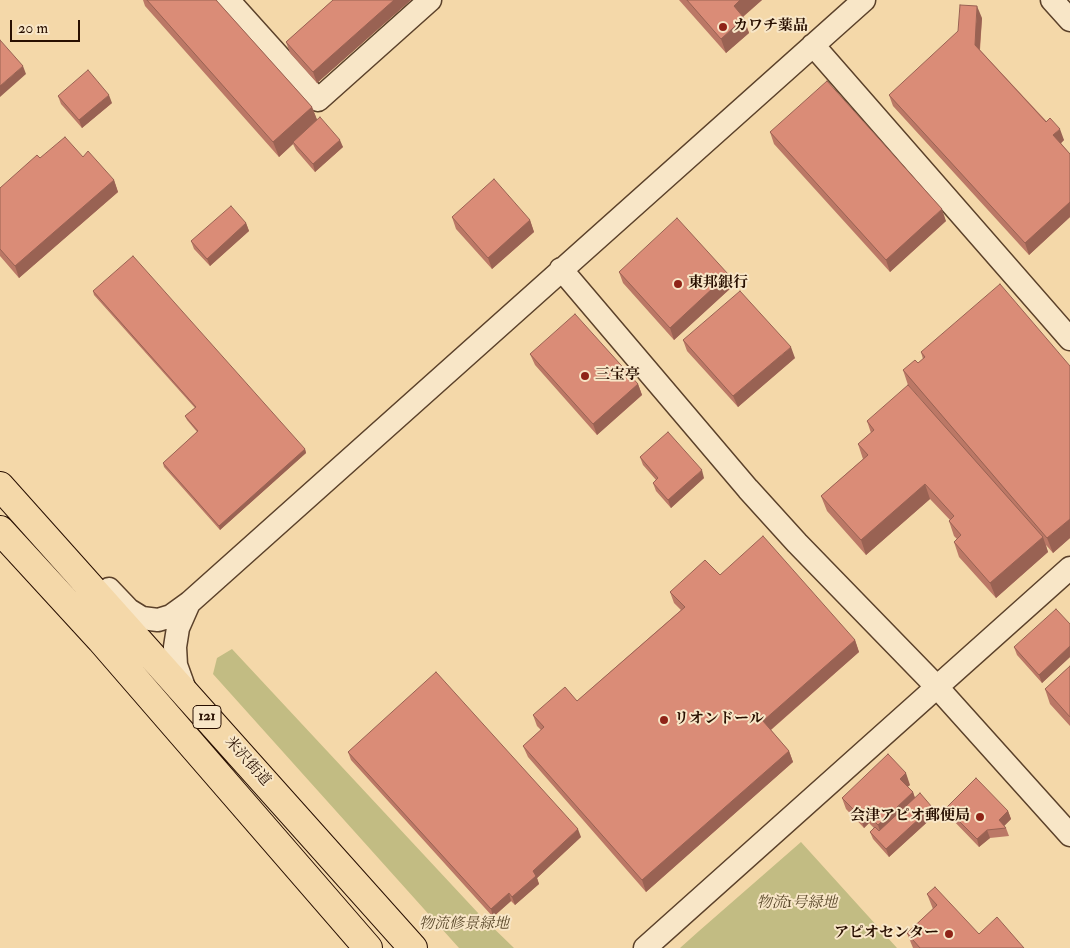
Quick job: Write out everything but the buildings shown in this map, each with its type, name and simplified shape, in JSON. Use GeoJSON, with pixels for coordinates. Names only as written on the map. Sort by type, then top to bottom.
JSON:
{"type":"FeatureCollection","features":[{"type":"Feature","properties":{"kind":"highway","name":"米沢街道"},"geometry":{"type":"LineString","coordinates":[[0,486],[413,948]]}},
{"type":"Feature","properties":{"kind":"highway","name":"米沢街道"},"geometry":{"type":"LineString","coordinates":[[0,530],[101,640],[368,948]]}},
{"type":"Feature","properties":{"kind":"street"},"geometry":{"type":"LineString","coordinates":[[228,0],[318,100],[430,0]]}},
{"type":"Feature","properties":{"kind":"street"},"geometry":{"type":"LineString","coordinates":[[33,523],[76,552],[128,610],[142,618],[158,620],[171,616],[189,603],[864,0]]}},
{"type":"Feature","properties":{"kind":"street"},"geometry":{"type":"LineString","coordinates":[[1052,0],[1070,20]]}},
{"type":"Feature","properties":{"kind":"street"},"geometry":{"type":"LineString","coordinates":[[814,45],[1070,339]]}},
{"type":"Feature","properties":{"kind":"street"},"geometry":{"type":"LineString","coordinates":[[561,269],[797,544],[937,687],[1070,835]]}},
{"type":"Feature","properties":{"kind":"street"},"geometry":{"type":"LineString","coordinates":[[645,948],[1070,568]]}},
{"type":"Feature","properties":{"kind":"street"},"geometry":{"type":"LineString","coordinates":[[189,603],[178,628],[175,647],[176,665],[181,683],[192,700]]}},
{"type":"Feature","properties":{"kind":"green space","name":"物流修景緑地"},"geometry":{"type":"Polygon","coordinates":[[[232,649],[479,914],[514,948],[459,948],[213,674],[217,658],[232,649]]]}},
{"type":"Feature","properties":{"kind":"green space","name":"物流1号緑地"},"geometry":{"type":"Polygon","coordinates":[[[801,842],[897,948],[680,948],[699,931],[801,842]]]}},
{"type":"Feature","properties":{"kind":"place","name":"カワチ薬品"},"geometry":{"type":"Point","coordinates":[723,27]}},
{"type":"Feature","properties":{"kind":"place","name":"東邦銀行"},"geometry":{"type":"Point","coordinates":[678,284]}},
{"type":"Feature","properties":{"kind":"place","name":"三宝亭"},"geometry":{"type":"Point","coordinates":[585,376]}},
{"type":"Feature","properties":{"kind":"place","name":"リオンドール"},"geometry":{"type":"Point","coordinates":[664,720]}},
{"type":"Feature","properties":{"kind":"place","name":"会津アピオ郵便局"},"geometry":{"type":"Point","coordinates":[980,817]}},
{"type":"Feature","properties":{"kind":"place","name":"アピオセンター"},"geometry":{"type":"Point","coordinates":[949,934]}}]}
